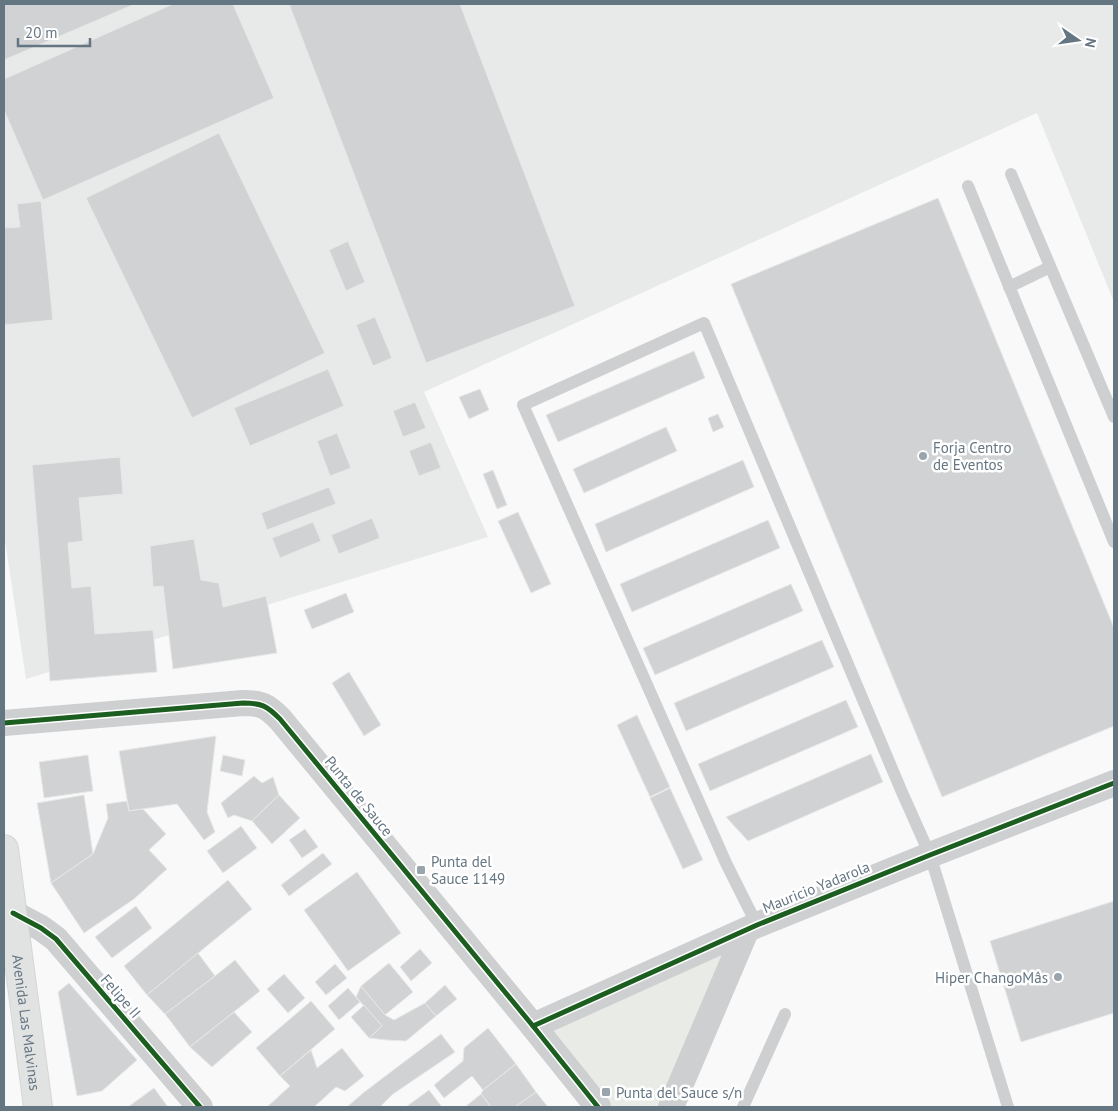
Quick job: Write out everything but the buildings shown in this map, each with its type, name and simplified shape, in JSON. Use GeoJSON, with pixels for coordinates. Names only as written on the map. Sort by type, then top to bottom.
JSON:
{"type":"FeatureCollection","features":[{"type":"Feature","properties":{"kind":"main road","name":"Avenida Las Malvinas"},"geometry":{"type":"LineString","coordinates":[[4,849],[38,1107]]}},
{"type":"Feature","properties":{"kind":"street","name":"Punta de Sauce"},"geometry":{"type":"LineString","coordinates":[[4,723],[243,702],[256,703],[270,709],[598,1107]]}},
{"type":"Feature","properties":{"kind":"street","name":"Mauricio Yadarola"},"geometry":{"type":"LineString","coordinates":[[533,1026],[751,928],[1114,783]]}},
{"type":"Feature","properties":{"kind":"street","name":"Felipe II"},"geometry":{"type":"LineString","coordinates":[[13,913],[41,928],[56,939],[200,1107]]}},
{"type":"Feature","properties":{"kind":"street"},"geometry":{"type":"LineString","coordinates":[[671,1107],[751,928]]}},
{"type":"Feature","properties":{"kind":"lane"},"geometry":{"type":"LineString","coordinates":[[1011,174],[1114,418]]}},
{"type":"Feature","properties":{"kind":"lane"},"geometry":{"type":"LineString","coordinates":[[968,186],[1114,542]]}},
{"type":"Feature","properties":{"kind":"lane"},"geometry":{"type":"LineString","coordinates":[[1010,287],[1050,267]]}},
{"type":"Feature","properties":{"kind":"lane"},"geometry":{"type":"LineString","coordinates":[[751,928],[726,863],[523,404],[704,323],[930,855],[1008,1107]]}},
{"type":"Feature","properties":{"kind":"lane"},"geometry":{"type":"LineString","coordinates":[[743,1107],[785,1014]]}},
{"type":"Feature","properties":{"kind":"shaded area"},"geometry":{"type":"Polygon","coordinates":[[[4,4],[1114,4],[1114,302],[1037,113],[424,392],[488,537],[26,679],[4,534],[4,4]]]}},
{"type":"Feature","properties":{"kind":"shaded area"},"geometry":{"type":"Polygon","coordinates":[[[746,931],[671,1107],[598,1107],[533,1026],[746,931]]]}},
{"type":"Feature","properties":{"kind":"cycle path"},"geometry":{"type":"LineString","coordinates":[[4,723],[243,703],[268,708],[280,719],[598,1107]]}},
{"type":"Feature","properties":{"kind":"cycle path"},"geometry":{"type":"LineString","coordinates":[[533,1026],[757,925],[1114,783]]}},
{"type":"Feature","properties":{"kind":"cycle path"},"geometry":{"type":"LineString","coordinates":[[13,913],[41,928],[56,939],[200,1107]]}},
{"type":"Feature","properties":{"kind":"place","name":"Forja Centro de Eventos"},"geometry":{"type":"Point","coordinates":[923,456]}},
{"type":"Feature","properties":{"kind":"place","name":"Punta del Sauce 1149"},"geometry":{"type":"Point","coordinates":[421,870]}},
{"type":"Feature","properties":{"kind":"place","name":"Hiper ChangoMâs"},"geometry":{"type":"Point","coordinates":[1058,977]}},
{"type":"Feature","properties":{"kind":"place","name":"Punta del Sauce s/n"},"geometry":{"type":"Point","coordinates":[606,1092]}}]}
